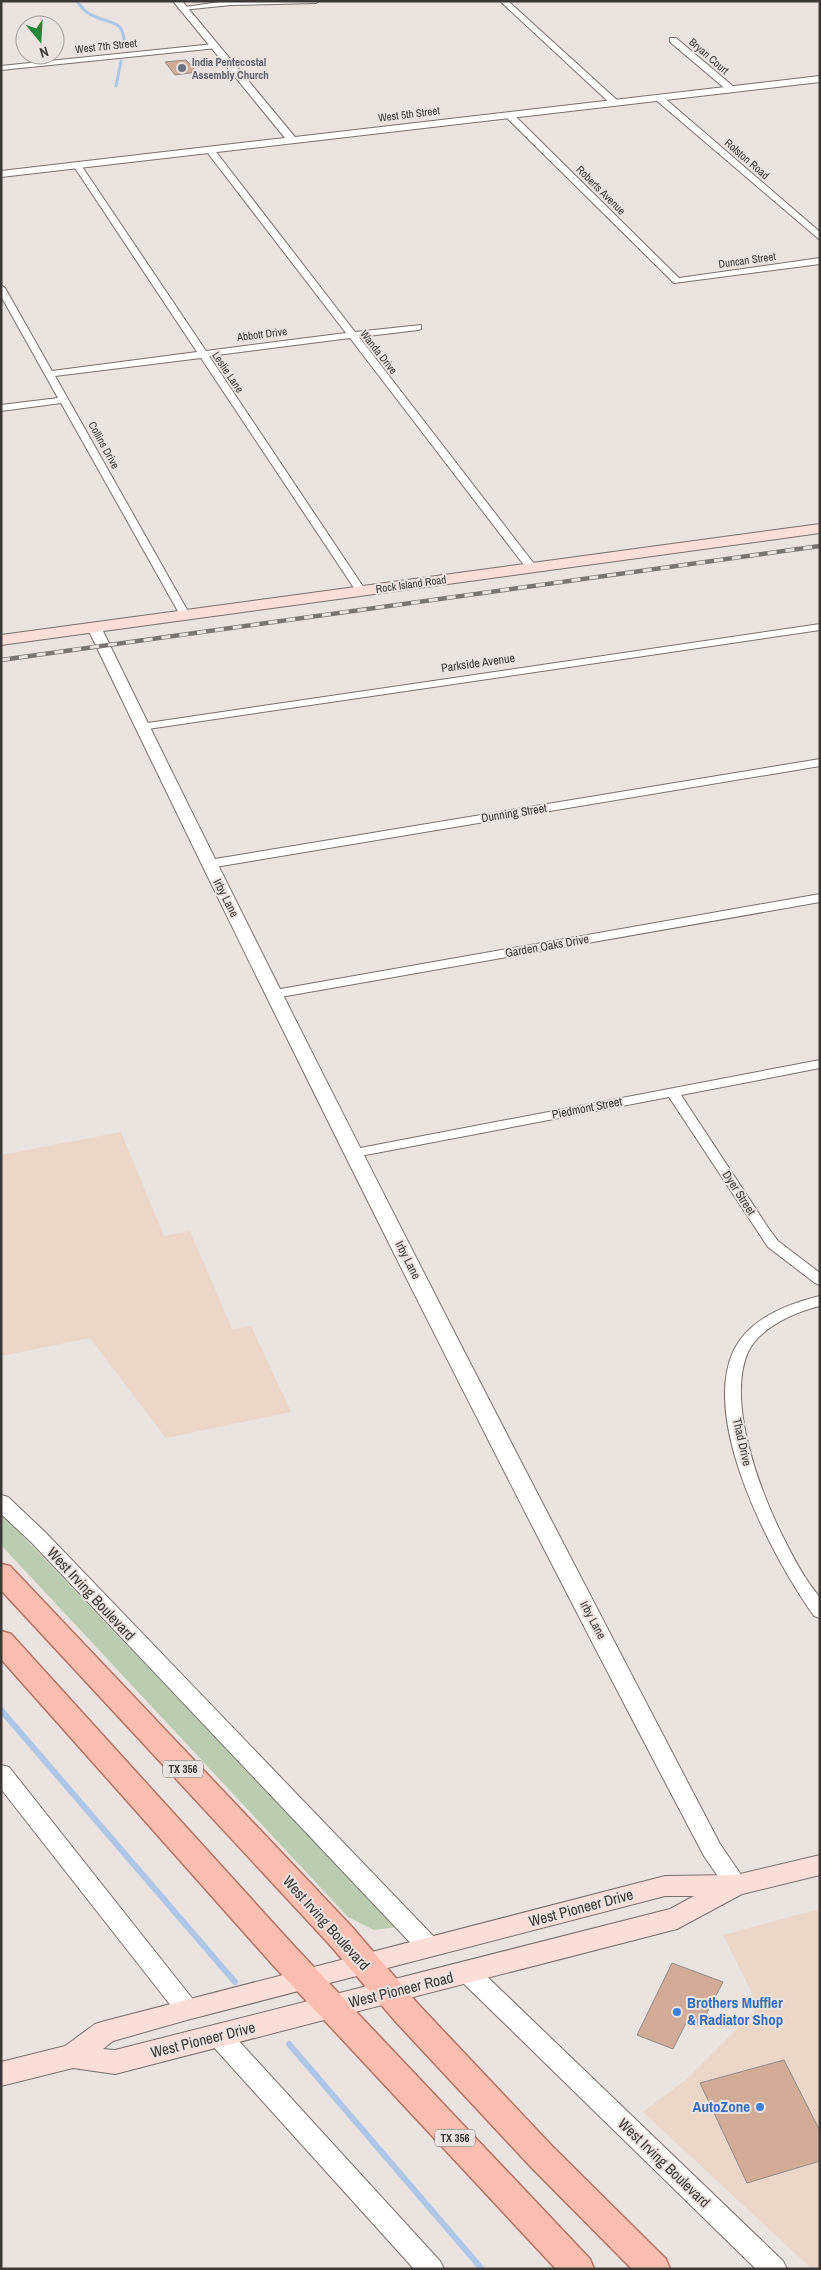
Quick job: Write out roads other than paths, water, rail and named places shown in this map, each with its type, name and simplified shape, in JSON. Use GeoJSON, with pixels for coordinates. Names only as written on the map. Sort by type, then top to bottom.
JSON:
{"type":"FeatureCollection","features":[{"type":"Feature","properties":{"kind":"main road","name":"Rock Island Road"},"geometry":{"type":"LineString","coordinates":[[1,640],[820,528]]}},
{"type":"Feature","properties":{"kind":"main road","name":"West Irving Boulevard"},"geometry":{"type":"LineString","coordinates":[[1,1573],[541,2156],[654,2269]]}},
{"type":"Feature","properties":{"kind":"main road","name":"TX 356"},"geometry":{"type":"LineString","coordinates":[[1,1641],[204,1869],[578,2269]]}},
{"type":"Feature","properties":{"kind":"main road","name":"West Pioneer Drive"},"geometry":{"type":"LineString","coordinates":[[429,1947],[665,1886],[736,1885],[820,1865]]}},
{"type":"Feature","properties":{"kind":"main road","name":"West Pioneer Drive"},"geometry":{"type":"LineString","coordinates":[[468,1973],[677,1918],[736,1885]]}},
{"type":"Feature","properties":{"kind":"main road"},"geometry":{"type":"LineString","coordinates":[[306,1979],[429,1947]]}},
{"type":"Feature","properties":{"kind":"main road","name":"West Pioneer Road"},"geometry":{"type":"LineString","coordinates":[[333,2007],[468,1973]]}},
{"type":"Feature","properties":{"kind":"main road","name":"West Pioneer Drive"},"geometry":{"type":"LineString","coordinates":[[73,2056],[105,2032],[306,1979]]}},
{"type":"Feature","properties":{"kind":"main road","name":"West Pioneer Drive"},"geometry":{"type":"LineString","coordinates":[[1,2074],[73,2056],[115,2062],[333,2007]]}},
{"type":"Feature","properties":{"kind":"street"},"geometry":{"type":"LineString","coordinates":[[180,5],[316,1]]}},
{"type":"Feature","properties":{"kind":"street"},"geometry":{"type":"LineString","coordinates":[[504,1],[615,102]]}},
{"type":"Feature","properties":{"kind":"street"},"geometry":{"type":"LineString","coordinates":[[180,5],[292,140]]}},
{"type":"Feature","properties":{"kind":"street","name":"Bryan Court"},"geometry":{"type":"LineString","coordinates":[[673,40],[731,90]]}},
{"type":"Feature","properties":{"kind":"street","name":"West 7th Street"},"geometry":{"type":"LineString","coordinates":[[1,68],[214,46]]}},
{"type":"Feature","properties":{"kind":"street","name":"West 5th Street"},"geometry":{"type":"LineString","coordinates":[[1,174],[820,79]]}},
{"type":"Feature","properties":{"kind":"street","name":"Rolston Road"},"geometry":{"type":"LineString","coordinates":[[659,98],[820,237]]}},
{"type":"Feature","properties":{"kind":"street","name":"Roberts Avenue"},"geometry":{"type":"LineString","coordinates":[[509,115],[677,280]]}},
{"type":"Feature","properties":{"kind":"street","name":"Wanda Drive"},"geometry":{"type":"LineString","coordinates":[[210,150],[531,567]]}},
{"type":"Feature","properties":{"kind":"street","name":"Leslie Lane"},"geometry":{"type":"LineString","coordinates":[[77,166],[361,591]]}},
{"type":"Feature","properties":{"kind":"street","name":"Duncan Street"},"geometry":{"type":"LineString","coordinates":[[677,280],[820,261]]}},
{"type":"Feature","properties":{"kind":"street","name":"Collins Drive"},"geometry":{"type":"LineString","coordinates":[[1,288],[185,615]]}},
{"type":"Feature","properties":{"kind":"street","name":"Abbott Drive"},"geometry":{"type":"LineString","coordinates":[[50,374],[418,327]]}},
{"type":"Feature","properties":{"kind":"street"},"geometry":{"type":"LineString","coordinates":[[1,408],[64,400]]}},
{"type":"Feature","properties":{"kind":"street","name":"Irby Lane"},"geometry":{"type":"LineString","coordinates":[[94,627],[209,864],[480,1403],[712,1850],[736,1885]]}},
{"type":"Feature","properties":{"kind":"street","name":"Parkside Avenue"},"geometry":{"type":"LineString","coordinates":[[141,727],[820,627]]}},
{"type":"Feature","properties":{"kind":"street","name":"Dunning Street"},"geometry":{"type":"LineString","coordinates":[[209,864],[820,762]]}},
{"type":"Feature","properties":{"kind":"street","name":"Garden Oaks Drive"},"geometry":{"type":"LineString","coordinates":[[275,994],[820,898]]}},
{"type":"Feature","properties":{"kind":"street","name":"Piedmont Street"},"geometry":{"type":"LineString","coordinates":[[355,1153],[820,1064]]}},
{"type":"Feature","properties":{"kind":"street","name":"Dyer Street"},"geometry":{"type":"LineString","coordinates":[[673,1092],[773,1244],[820,1280]]}},
{"type":"Feature","properties":{"kind":"street","name":"Thad Drive"},"geometry":{"type":"LineString","coordinates":[[820,1300],[791,1309],[762,1327],[749,1339],[740,1350],[733,1383],[742,1447],[757,1498],[770,1531],[820,1612]]}},
{"type":"Feature","properties":{"kind":"street","name":"West Irving Boulevard"},"geometry":{"type":"LineString","coordinates":[[1,1502],[38,1537],[429,1947]]}},
{"type":"Feature","properties":{"kind":"street"},"geometry":{"type":"LineString","coordinates":[[1,1772],[187,2009]]}},
{"type":"Feature","properties":{"kind":"street","name":"West Irving Boulevard"},"geometry":{"type":"LineString","coordinates":[[468,1973],[774,2269]]}},
{"type":"Feature","properties":{"kind":"street"},"geometry":{"type":"LineString","coordinates":[[219,2036],[431,2269]]}},
{"type":"Feature","properties":{"kind":"waterway"},"geometry":{"type":"LineString","coordinates":[[77,1],[88,13],[119,26],[124,38],[124,48]]}},
{"type":"Feature","properties":{"kind":"waterway"},"geometry":{"type":"LineString","coordinates":[[116,86],[121,61]]}},
{"type":"Feature","properties":{"kind":"waterway"},"geometry":{"type":"LineString","coordinates":[[1,1710],[235,1982]]}},
{"type":"Feature","properties":{"kind":"waterway"},"geometry":{"type":"LineString","coordinates":[[289,2044],[482,2269]]}},
{"type":"Feature","properties":{"kind":"railway"},"geometry":{"type":"LineString","coordinates":[[1,660],[820,546]]}},
{"type":"Feature","properties":{"kind":"place","name":"India Pentecostal Assembly Church"},"geometry":{"type":"Point","coordinates":[182,68]}},
{"type":"Feature","properties":{"kind":"place","name":"Brothers Muffler & Radiator Shop"},"geometry":{"type":"Point","coordinates":[677,2012]}},
{"type":"Feature","properties":{"kind":"place","name":"AutoZone"},"geometry":{"type":"Point","coordinates":[760,2107]}}]}
